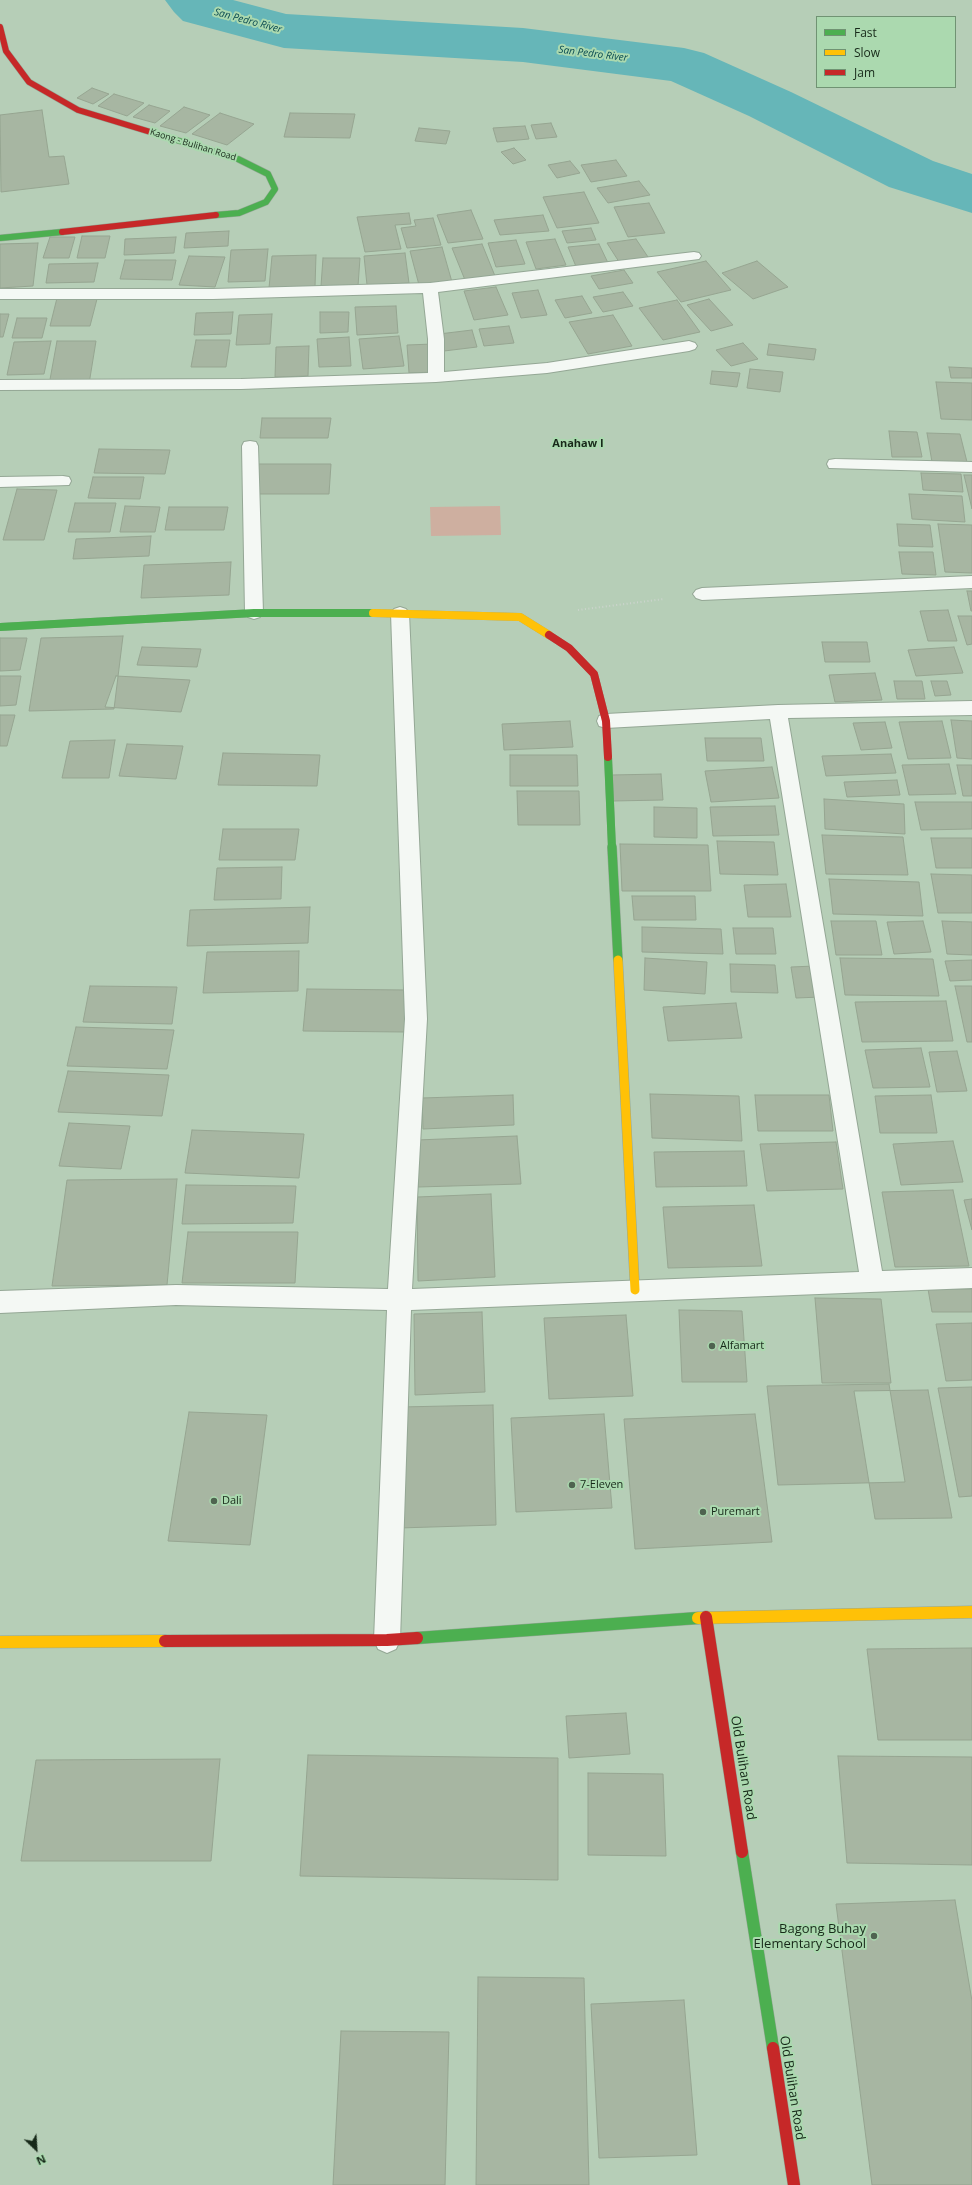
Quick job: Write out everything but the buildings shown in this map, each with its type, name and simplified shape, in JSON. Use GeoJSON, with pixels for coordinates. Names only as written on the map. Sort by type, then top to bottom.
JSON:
{"type":"FeatureCollection","features":[{"type":"Feature","properties":{"kind":"street","name":"Kaong - Bulihan Road"},"geometry":{"type":"LineString","coordinates":[[0,27],[6,51],[30,82],[78,110],[238,159],[268,174],[275,189],[266,202],[239,213],[0,238]]}},
{"type":"Feature","properties":{"kind":"street"},"geometry":{"type":"LineString","coordinates":[[0,294],[214,294],[430,288],[694,256]]}},
{"type":"Feature","properties":{"kind":"street"},"geometry":{"type":"LineString","coordinates":[[430,288],[436,339],[436,377]]}},
{"type":"Feature","properties":{"kind":"street"},"geometry":{"type":"LineString","coordinates":[[0,385],[242,384],[436,377],[547,368],[689,346]]}},
{"type":"Feature","properties":{"kind":"street"},"geometry":{"type":"LineString","coordinates":[[250,446],[254,613]]}},
{"type":"Feature","properties":{"kind":"street"},"geometry":{"type":"LineString","coordinates":[[835,464],[972,467]]}},
{"type":"Feature","properties":{"kind":"street"},"geometry":{"type":"LineString","coordinates":[[0,482],[63,481]]}},
{"type":"Feature","properties":{"kind":"street"},"geometry":{"type":"LineString","coordinates":[[702,594],[920,583],[972,582]]}},
{"type":"Feature","properties":{"kind":"street"},"geometry":{"type":"LineString","coordinates":[[0,627],[254,613],[400,613],[520,617],[569,648],[594,674],[606,721],[635,1290]]}},
{"type":"Feature","properties":{"kind":"street"},"geometry":{"type":"LineString","coordinates":[[387,1640],[399,1300],[416,1019],[400,613]]}},
{"type":"Feature","properties":{"kind":"street"},"geometry":{"type":"LineString","coordinates":[[606,721],[778,712],[972,708]]}},
{"type":"Feature","properties":{"kind":"street"},"geometry":{"type":"LineString","coordinates":[[778,712],[872,1282]]}},
{"type":"Feature","properties":{"kind":"street"},"geometry":{"type":"LineString","coordinates":[[0,1302],[176,1294],[399,1300],[972,1278]]}},
{"type":"Feature","properties":{"kind":"street"},"geometry":{"type":"LineString","coordinates":[[0,1642],[387,1640],[706,1617],[972,1612]]}},
{"type":"Feature","properties":{"kind":"street","name":"Old Bulihan Road"},"geometry":{"type":"LineString","coordinates":[[706,1617],[794,2185]]}},
{"type":"Feature","properties":{"kind":"path"},"geometry":{"type":"LineString","coordinates":[[520,617],[702,594]]}},
{"type":"Feature","properties":{"kind":"shaded area"},"geometry":{"type":"Polygon","coordinates":[[[500,506],[501,535],[431,536],[430,507],[500,506]]]}},
{"type":"Feature","properties":{"kind":"waterway","name":"San Pedro River"},"geometry":{"type":"LineString","coordinates":[[193,0],[203,9],[284,31],[523,45],[684,65],[770,104],[911,174],[972,194]]}},
{"type":"Feature","properties":{"kind":"traffic: fast"},"geometry":{"type":"LineString","coordinates":[[157,134],[238,159],[268,174],[275,189],[266,202],[239,213],[216,215]]}},
{"type":"Feature","properties":{"kind":"traffic: fast"},"geometry":{"type":"LineString","coordinates":[[0,238],[62,232]]}},
{"type":"Feature","properties":{"kind":"traffic: fast"},"geometry":{"type":"LineString","coordinates":[[0,627],[254,613],[373,613]]}},
{"type":"Feature","properties":{"kind":"traffic: fast"},"geometry":{"type":"LineString","coordinates":[[608,757],[618,960]]}},
{"type":"Feature","properties":{"kind":"traffic: fast"},"geometry":{"type":"LineString","coordinates":[[417,1638],[698,1618]]}},
{"type":"Feature","properties":{"kind":"traffic: fast"},"geometry":{"type":"LineString","coordinates":[[742,1852],[773,2048]]}},
{"type":"Feature","properties":{"kind":"traffic: slow"},"geometry":{"type":"LineString","coordinates":[[373,613],[520,617],[549,635]]}},
{"type":"Feature","properties":{"kind":"traffic: slow"},"geometry":{"type":"LineString","coordinates":[[618,960],[635,1290]]}},
{"type":"Feature","properties":{"kind":"traffic: slow"},"geometry":{"type":"LineString","coordinates":[[698,1618],[972,1612]]}},
{"type":"Feature","properties":{"kind":"traffic: slow"},"geometry":{"type":"LineString","coordinates":[[0,1642],[165,1641]]}},
{"type":"Feature","properties":{"kind":"traffic: jam"},"geometry":{"type":"LineString","coordinates":[[0,27],[6,51],[29,82],[78,110],[157,134]]}},
{"type":"Feature","properties":{"kind":"traffic: jam"},"geometry":{"type":"LineString","coordinates":[[62,232],[216,215]]}},
{"type":"Feature","properties":{"kind":"traffic: jam"},"geometry":{"type":"LineString","coordinates":[[549,635],[569,648],[594,674],[606,721],[608,757]]}},
{"type":"Feature","properties":{"kind":"traffic: jam"},"geometry":{"type":"LineString","coordinates":[[706,1617],[742,1852]]}},
{"type":"Feature","properties":{"kind":"traffic: jam"},"geometry":{"type":"LineString","coordinates":[[165,1641],[387,1640],[417,1638]]}},
{"type":"Feature","properties":{"kind":"traffic: jam"},"geometry":{"type":"LineString","coordinates":[[773,2048],[794,2185]]}},
{"type":"Feature","properties":{"kind":"place","name":"Alfamart"},"geometry":{"type":"Point","coordinates":[712,1346]}},
{"type":"Feature","properties":{"kind":"place","name":"7-Eleven"},"geometry":{"type":"Point","coordinates":[572,1485]}},
{"type":"Feature","properties":{"kind":"place","name":"Dali"},"geometry":{"type":"Point","coordinates":[214,1501]}},
{"type":"Feature","properties":{"kind":"place","name":"Puremart"},"geometry":{"type":"Point","coordinates":[703,1512]}},
{"type":"Feature","properties":{"kind":"place","name":"Bagong Buhay Elementary School"},"geometry":{"type":"Point","coordinates":[874,1936]}},
{"type":"Feature","properties":{"kind":"district","name":"Anahaw I"},"geometry":{"type":"Point","coordinates":[578,444]}}]}
